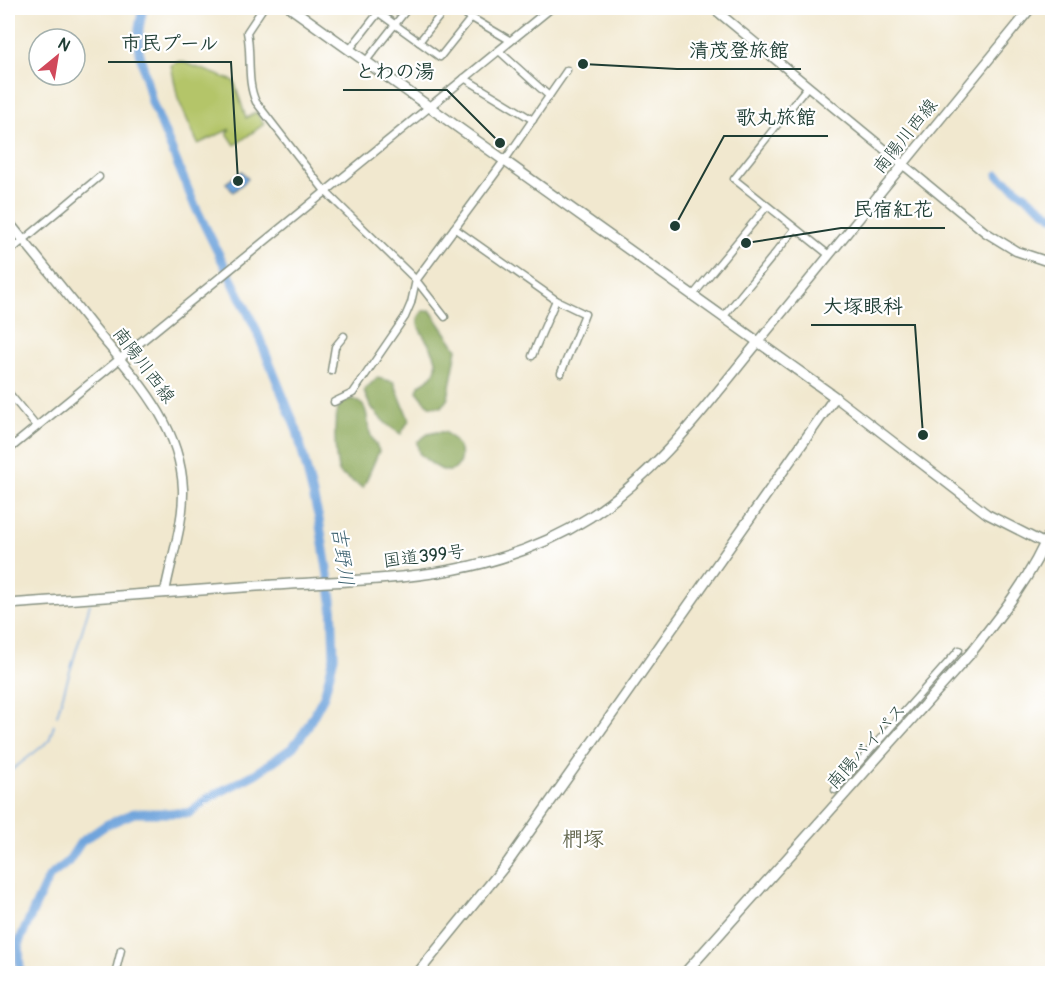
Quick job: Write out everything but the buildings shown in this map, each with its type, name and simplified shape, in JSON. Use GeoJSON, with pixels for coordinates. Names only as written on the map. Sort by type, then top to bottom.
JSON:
{"type":"FeatureCollection","features":[{"type":"Feature","properties":{"kind":"highway"},"geometry":{"type":"LineString","coordinates":[[291,8],[835,397],[508,862],[417,974]]}},
{"type":"Feature","properties":{"kind":"highway","name":"国道399号"},"geometry":{"type":"LineString","coordinates":[[8,604],[353,580],[459,570],[529,549],[570,528],[623,492],[671,448],[759,341]]}},
{"type":"Feature","properties":{"kind":"highway","name":"南陽バイパス"},"geometry":{"type":"LineString","coordinates":[[684,974],[969,655],[1008,606],[1046,544],[1053,527]]}},
{"type":"Feature","properties":{"kind":"main road"},"geometry":{"type":"LineString","coordinates":[[713,8],[993,237],[1034,258],[1053,263]]}},
{"type":"Feature","properties":{"kind":"main road","name":"南陽川西線"},"geometry":{"type":"LineString","coordinates":[[759,341],[1031,8]]}},
{"type":"Feature","properties":{"kind":"main road","name":"南陽川西線"},"geometry":{"type":"LineString","coordinates":[[8,221],[150,396],[164,420],[180,465],[182,507],[165,592]]}},
{"type":"Feature","properties":{"kind":"main road"},"geometry":{"type":"LineString","coordinates":[[835,397],[987,514],[1046,544]]}},
{"type":"Feature","properties":{"kind":"street"},"geometry":{"type":"LineString","coordinates":[[263,8],[247,32],[251,48],[252,95],[324,190],[416,280],[445,318]]}},
{"type":"Feature","properties":{"kind":"street"},"geometry":{"type":"LineString","coordinates":[[372,8],[380,10],[395,25],[440,57],[471,18]]}},
{"type":"Feature","properties":{"kind":"street"},"geometry":{"type":"LineString","coordinates":[[366,61],[408,8]]}},
{"type":"Feature","properties":{"kind":"street"},"geometry":{"type":"LineString","coordinates":[[419,42],[446,8]]}},
{"type":"Feature","properties":{"kind":"street"},"geometry":{"type":"LineString","coordinates":[[455,8],[511,41]]}},
{"type":"Feature","properties":{"kind":"street"},"geometry":{"type":"LineString","coordinates":[[8,450],[324,190],[551,8]]}},
{"type":"Feature","properties":{"kind":"street"},"geometry":{"type":"LineString","coordinates":[[350,49],[380,10]]}},
{"type":"Feature","properties":{"kind":"street"},"geometry":{"type":"LineString","coordinates":[[499,51],[549,96]]}},
{"type":"Feature","properties":{"kind":"street"},"geometry":{"type":"LineString","coordinates":[[334,402],[353,393],[405,318],[416,280],[567,70]]}},
{"type":"Feature","properties":{"kind":"street"},"geometry":{"type":"LineString","coordinates":[[464,78],[533,120]]}},
{"type":"Feature","properties":{"kind":"street"},"geometry":{"type":"LineString","coordinates":[[808,86],[734,178],[829,255]]}},
{"type":"Feature","properties":{"kind":"street"},"geometry":{"type":"LineString","coordinates":[[8,253],[99,177]]}},
{"type":"Feature","properties":{"kind":"street"},"geometry":{"type":"LineString","coordinates":[[694,294],[767,206]]}},
{"type":"Feature","properties":{"kind":"street"},"geometry":{"type":"LineString","coordinates":[[454,228],[556,300],[585,314],[561,373]]}},
{"type":"Feature","properties":{"kind":"street"},"geometry":{"type":"LineString","coordinates":[[724,316],[795,229]]}},
{"type":"Feature","properties":{"kind":"street"},"geometry":{"type":"LineString","coordinates":[[532,356],[556,300]]}},
{"type":"Feature","properties":{"kind":"street"},"geometry":{"type":"LineString","coordinates":[[331,371],[335,347],[344,336]]}},
{"type":"Feature","properties":{"kind":"street"},"geometry":{"type":"LineString","coordinates":[[8,392],[36,426]]}},
{"type":"Feature","properties":{"kind":"street"},"geometry":{"type":"LineString","coordinates":[[835,790],[959,650]]}},
{"type":"Feature","properties":{"kind":"street"},"geometry":{"type":"LineString","coordinates":[[115,974],[121,950]]}},
{"type":"Feature","properties":{"kind":"green space"},"geometry":{"type":"Polygon","coordinates":[[[180,61],[234,81],[246,118],[256,112],[264,124],[235,145],[227,133],[230,129],[198,144],[178,99],[171,65],[180,61]]]}},
{"type":"Feature","properties":{"kind":"green space"},"geometry":{"type":"Polygon","coordinates":[[[430,310],[457,349],[448,398],[442,407],[429,406],[417,391],[419,385],[431,377],[436,368],[433,351],[419,327],[418,320],[423,311],[430,310]]]}},
{"type":"Feature","properties":{"kind":"green space"},"geometry":{"type":"Polygon","coordinates":[[[377,378],[394,382],[409,420],[401,434],[378,415],[366,397],[364,390],[377,378]]]}},
{"type":"Feature","properties":{"kind":"green space"},"geometry":{"type":"Polygon","coordinates":[[[352,399],[363,406],[372,438],[379,451],[363,488],[339,473],[337,458],[336,415],[343,402],[352,399]]]}},
{"type":"Feature","properties":{"kind":"green space"},"geometry":{"type":"Polygon","coordinates":[[[445,432],[459,448],[460,462],[454,470],[440,469],[419,453],[417,442],[428,434],[445,432]]]}},
{"type":"Feature","properties":{"kind":"water"},"geometry":{"type":"Polygon","coordinates":[[[242,171],[248,179],[233,192],[226,183],[242,171]]]}},
{"type":"Feature","properties":{"kind":"waterway","name":"吉野川"},"geometry":{"type":"LineString","coordinates":[[20,974],[19,942],[44,887],[50,876],[68,862],[81,842],[106,825],[134,813],[189,813],[210,797],[255,774],[292,748],[305,731],[324,696],[334,657],[332,600],[319,519],[297,431],[255,327],[194,204],[152,102],[139,50],[139,28],[143,8]]}},
{"type":"Feature","properties":{"kind":"waterway"},"geometry":{"type":"LineString","coordinates":[[998,175],[1052,216]]}},
{"type":"Feature","properties":{"kind":"waterway"},"geometry":{"type":"LineString","coordinates":[[57,715],[90,604]]}},
{"type":"Feature","properties":{"kind":"waterway"},"geometry":{"type":"LineString","coordinates":[[8,773],[49,741],[54,725]]}},
{"type":"Feature","properties":{"kind":"place","name":"清茂登旅館"},"geometry":{"type":"Point","coordinates":[583,64]}},
{"type":"Feature","properties":{"kind":"place","name":"とわの湯"},"geometry":{"type":"Point","coordinates":[500,143]}},
{"type":"Feature","properties":{"kind":"place","name":"市民プール"},"geometry":{"type":"Point","coordinates":[238,181]}},
{"type":"Feature","properties":{"kind":"place","name":"歌丸旅館"},"geometry":{"type":"Point","coordinates":[675,226]}},
{"type":"Feature","properties":{"kind":"place","name":"民宿紅花"},"geometry":{"type":"Point","coordinates":[746,243]}},
{"type":"Feature","properties":{"kind":"place","name":"大塚眼科"},"geometry":{"type":"Point","coordinates":[923,435]}},
{"type":"Feature","properties":{"kind":"district","name":"椚塚"},"geometry":{"type":"Point","coordinates":[583,839]}}]}
